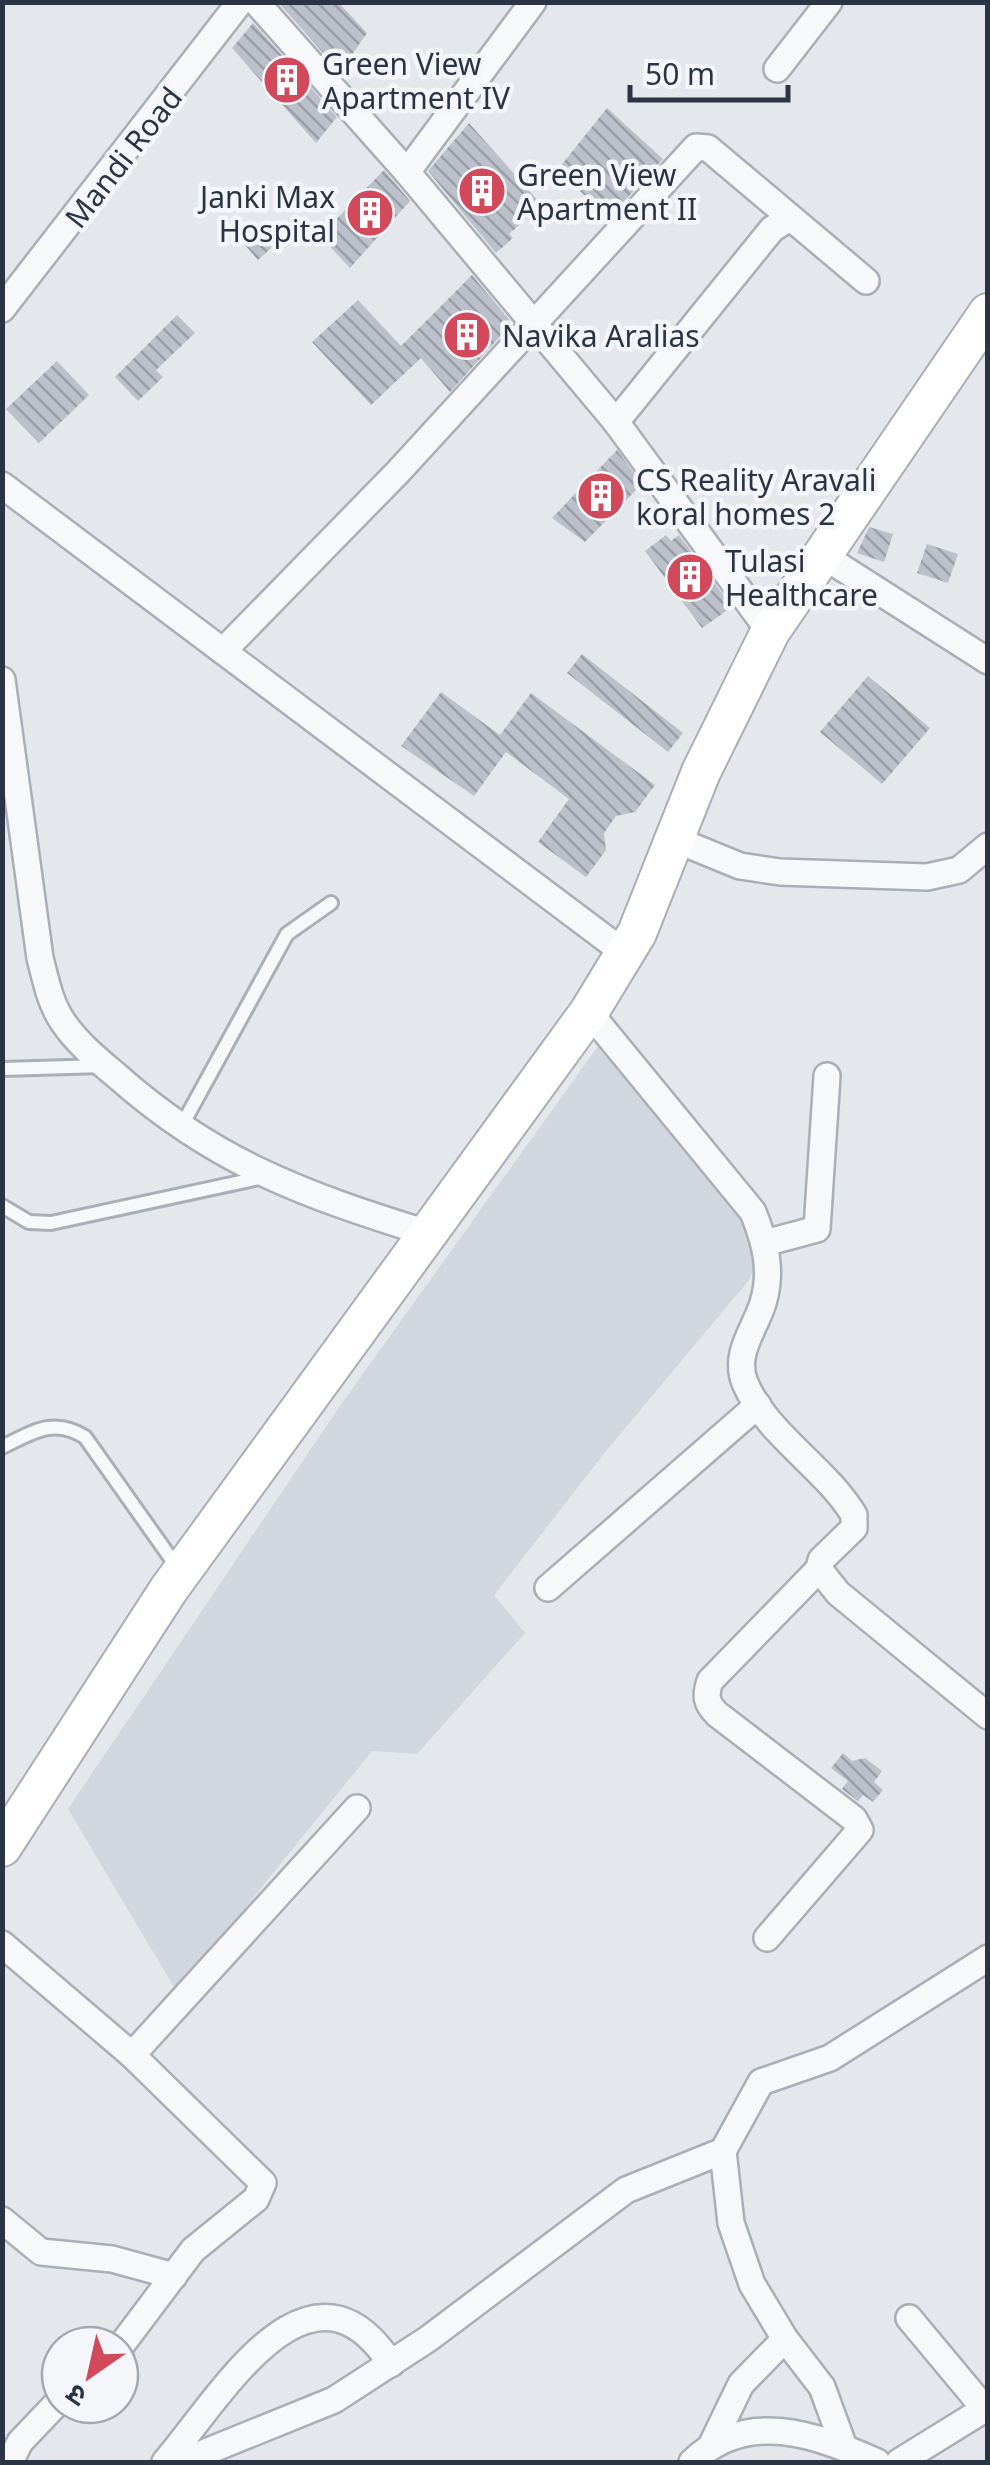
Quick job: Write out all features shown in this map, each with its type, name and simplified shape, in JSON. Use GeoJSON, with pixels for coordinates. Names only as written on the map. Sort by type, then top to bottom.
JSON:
{"type":"FeatureCollection","features":[{"type":"Feature","properties":{"kind":"street","name":"Mandi Road"},"geometry":{"type":"LineString","coordinates":[[2,309],[240,2]]}},
{"type":"Feature","properties":{"kind":"street"},"geometry":{"type":"LineString","coordinates":[[256,2],[406,172],[616,422],[770,632]]}},
{"type":"Feature","properties":{"kind":"street"},"geometry":{"type":"LineString","coordinates":[[406,172],[534,2]]}},
{"type":"Feature","properties":{"kind":"street"},"geometry":{"type":"LineString","coordinates":[[777,70],[828,2]]}},
{"type":"Feature","properties":{"kind":"street"},"geometry":{"type":"LineString","coordinates":[[223,651],[398,472],[696,147],[708,148],[788,220],[811,231],[866,281]]}},
{"type":"Feature","properties":{"kind":"street"},"geometry":{"type":"LineString","coordinates":[[616,422],[772,229],[788,220]]}},
{"type":"Feature","properties":{"kind":"street"},"geometry":{"type":"LineString","coordinates":[[8,1828],[181,1573],[589,1012],[626,954],[674,839],[770,632],[988,313]]}},
{"type":"Feature","properties":{"kind":"street"},"geometry":{"type":"LineString","coordinates":[[2,485],[626,954]]}},
{"type":"Feature","properties":{"kind":"street"},"geometry":{"type":"LineString","coordinates":[[822,555],[988,662]]}},
{"type":"Feature","properties":{"kind":"street"},"geometry":{"type":"LineString","coordinates":[[2,680],[36,931],[51,999],[64,1024],[105,1066],[181,1127],[264,1177],[427,1234]]}},
{"type":"Feature","properties":{"kind":"street"},"geometry":{"type":"LineString","coordinates":[[674,839],[740,866],[780,872],[928,877],[960,870],[988,846]]}},
{"type":"Feature","properties":{"kind":"street"},"geometry":{"type":"LineString","coordinates":[[589,1012],[753,1212],[765,1243],[768,1267],[764,1302],[741,1361],[744,1381],[758,1406],[854,1515],[854,1528],[820,1560],[819,1570],[710,1681],[706,1692],[708,1704],[717,1714],[854,1819],[860,1830],[767,1938]]}},
{"type":"Feature","properties":{"kind":"street"},"geometry":{"type":"LineString","coordinates":[[765,1243],[818,1230],[827,1076]]}},
{"type":"Feature","properties":{"kind":"street"},"geometry":{"type":"LineString","coordinates":[[548,1588],[758,1406]]}},
{"type":"Feature","properties":{"kind":"street"},"geometry":{"type":"LineString","coordinates":[[819,1570],[838,1593],[988,1716]]}},
{"type":"Feature","properties":{"kind":"street"},"geometry":{"type":"LineString","coordinates":[[132,2055],[356,1808]]}},
{"type":"Feature","properties":{"kind":"street"},"geometry":{"type":"LineString","coordinates":[[2,1944],[132,2055],[264,2183],[256,2199],[193,2250],[137,2325]]}},
{"type":"Feature","properties":{"kind":"street"},"geometry":{"type":"LineString","coordinates":[[844,2447],[822,2388],[785,2339],[752,2284],[731,2223],[722,2151],[762,2082],[830,2058],[988,1958]]}},
{"type":"Feature","properties":{"kind":"street"},"geometry":{"type":"LineString","coordinates":[[181,2462],[298,2418],[391,2364],[626,2190],[722,2151]]}},
{"type":"Feature","properties":{"kind":"street"},"geometry":{"type":"LineString","coordinates":[[2,2220],[41,2252],[112,2259],[174,2276]]}},
{"type":"Feature","properties":{"kind":"street"},"geometry":{"type":"LineString","coordinates":[[165,2462],[255,2353],[278,2332],[300,2322],[326,2314],[346,2320],[374,2338],[391,2364]]}},
{"type":"Feature","properties":{"kind":"street"},"geometry":{"type":"LineString","coordinates":[[899,2462],[986,2407],[909,2318]]}},
{"type":"Feature","properties":{"kind":"street"},"geometry":{"type":"LineString","coordinates":[[692,2462],[713,2442],[741,2384],[785,2339]]}},
{"type":"Feature","properties":{"kind":"street"},"geometry":{"type":"LineString","coordinates":[[10,2462],[20,2442],[40,2421]]}},
{"type":"Feature","properties":{"kind":"street"},"geometry":{"type":"LineString","coordinates":[[713,2442],[744,2431],[782,2432],[844,2447],[877,2462]]}},
{"type":"Feature","properties":{"kind":"lane"},"geometry":{"type":"LineString","coordinates":[[181,1127],[287,934],[331,903]]}},
{"type":"Feature","properties":{"kind":"lane"},"geometry":{"type":"LineString","coordinates":[[2,1069],[105,1066]]}},
{"type":"Feature","properties":{"kind":"lane"},"geometry":{"type":"LineString","coordinates":[[2,1206],[29,1222],[50,1223],[264,1177]]}},
{"type":"Feature","properties":{"kind":"lane"},"geometry":{"type":"LineString","coordinates":[[2,1447],[46,1426],[67,1425],[85,1437],[181,1573]]}},
{"type":"Feature","properties":{"kind":"shaded area"},"geometry":{"type":"Polygon","coordinates":[[[601,1042],[738,1210],[760,1256],[749,1280],[606,1451],[494,1595],[525,1633],[417,1754],[372,1751],[177,1992],[68,1809],[342,1403],[601,1042]]]}},
{"type":"Feature","properties":{"kind":"building"},"geometry":{"type":"Polygon","coordinates":[[[278,2],[338,2],[367,33],[340,72],[278,2]]]}},
{"type":"Feature","properties":{"kind":"building","name":"Green View Apartment IV"},"geometry":{"type":"Polygon","coordinates":[[[253,23],[337,117],[316,143],[232,48],[253,23]]]}},
{"type":"Feature","properties":{"kind":"building"},"geometry":{"type":"Polygon","coordinates":[[[607,108],[663,159],[607,220],[559,168],[607,108]]]}},
{"type":"Feature","properties":{"kind":"building","name":"Green View Apartment II"},"geometry":{"type":"Polygon","coordinates":[[[469,123],[542,205],[509,234],[513,238],[496,253],[428,171],[469,123]]]}},
{"type":"Feature","properties":{"kind":"building","name":"Janki Max Hospital"},"geometry":{"type":"Polygon","coordinates":[[[384,170],[410,201],[350,268],[320,236],[384,170]]]}},
{"type":"Feature","properties":{"kind":"building"},"geometry":{"type":"Polygon","coordinates":[[[268,223],[282,238],[258,260],[244,244],[268,223]]]}},
{"type":"Feature","properties":{"kind":"building"},"geometry":{"type":"Polygon","coordinates":[[[472,275],[512,323],[450,392],[421,358],[371,405],[312,342],[358,300],[401,346],[472,275]]]}},
{"type":"Feature","properties":{"kind":"building"},"geometry":{"type":"Polygon","coordinates":[[[177,315],[195,333],[156,370],[163,377],[138,401],[115,377],[177,315]]]}},
{"type":"Feature","properties":{"kind":"building"},"geometry":{"type":"Polygon","coordinates":[[[57,361],[89,395],[39,443],[6,409],[57,361]]]}},
{"type":"Feature","properties":{"kind":"building","name":"CS Reality Aravali koral homes 2"},"geometry":{"type":"Polygon","coordinates":[[[617,450],[642,484],[585,542],[552,518],[617,450]]]}},
{"type":"Feature","properties":{"kind":"building"},"geometry":{"type":"Polygon","coordinates":[[[869,527],[893,534],[884,562],[857,553],[869,527]]]}},
{"type":"Feature","properties":{"kind":"building","name":"Tulasi Healthcare"},"geometry":{"type":"Polygon","coordinates":[[[666,535],[671,541],[679,535],[732,607],[702,628],[645,551],[666,535]]]}},
{"type":"Feature","properties":{"kind":"building"},"geometry":{"type":"Polygon","coordinates":[[[927,544],[958,554],[948,583],[917,573],[927,544]]]}},
{"type":"Feature","properties":{"kind":"building"},"geometry":{"type":"Polygon","coordinates":[[[582,654],[683,733],[668,752],[567,673],[582,654]]]}},
{"type":"Feature","properties":{"kind":"building"},"geometry":{"type":"Polygon","coordinates":[[[868,676],[930,728],[882,784],[820,732],[868,676]]]}},
{"type":"Feature","properties":{"kind":"building"},"geometry":{"type":"Polygon","coordinates":[[[441,692],[500,735],[531,693],[655,785],[635,812],[616,816],[604,833],[606,850],[586,877],[538,842],[569,799],[506,752],[474,796],[401,746],[441,692]]]}},
{"type":"Feature","properties":{"kind":"building"},"geometry":{"type":"Polygon","coordinates":[[[843,1753],[852,1761],[865,1758],[882,1771],[874,1782],[883,1790],[873,1802],[863,1795],[858,1801],[842,1789],[848,1781],[831,1768],[843,1753]]]}},
{"type":"Feature","properties":{"kind":"place","name":"Green View Apartment IV"},"geometry":{"type":"Point","coordinates":[287,80]}},
{"type":"Feature","properties":{"kind":"place","name":"Green View Apartment II"},"geometry":{"type":"Point","coordinates":[482,191]}},
{"type":"Feature","properties":{"kind":"place","name":"Janki Max Hospital"},"geometry":{"type":"Point","coordinates":[370,213]}},
{"type":"Feature","properties":{"kind":"place","name":"Navika Aralias"},"geometry":{"type":"Point","coordinates":[467,335]}},
{"type":"Feature","properties":{"kind":"place","name":"CS Reality Aravali koral homes 2"},"geometry":{"type":"Point","coordinates":[601,496]}},
{"type":"Feature","properties":{"kind":"place","name":"Tulasi Healthcare"},"geometry":{"type":"Point","coordinates":[690,577]}}]}
